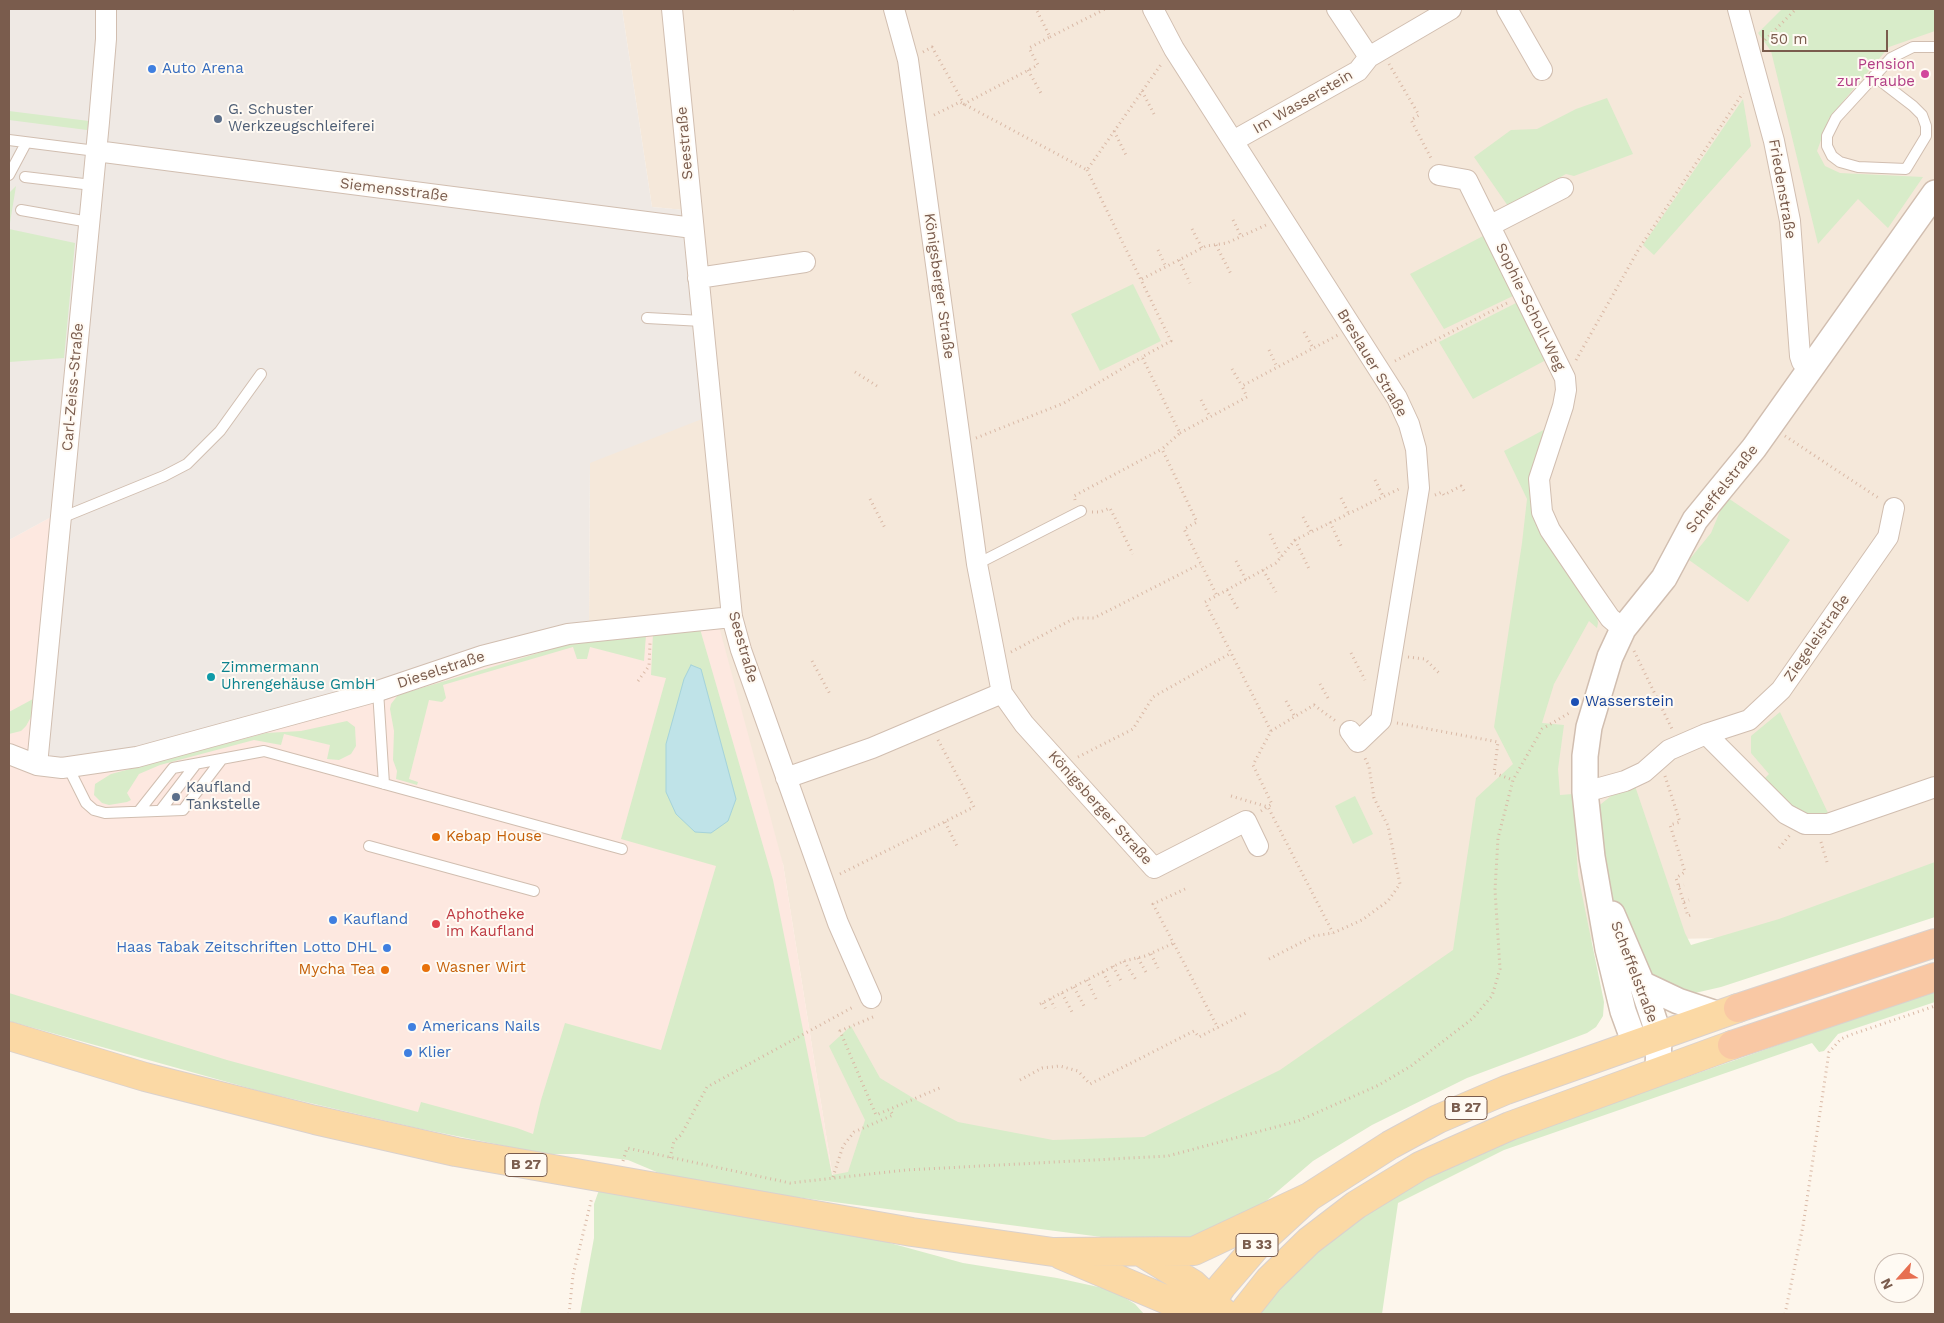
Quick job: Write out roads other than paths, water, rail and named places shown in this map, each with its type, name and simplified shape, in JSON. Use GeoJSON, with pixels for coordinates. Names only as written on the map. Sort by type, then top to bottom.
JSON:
{"type":"FeatureCollection","features":[{"type":"Feature","properties":{"kind":"highway","name":"B 27"},"geometry":{"type":"LineString","coordinates":[[1729,1011],[1935,943]]}},
{"type":"Feature","properties":{"kind":"highway","name":"B 27"},"geometry":{"type":"LineString","coordinates":[[1732,1045],[1935,977]]}},
{"type":"Feature","properties":{"kind":"main road","name":"B 27"},"geometry":{"type":"LineString","coordinates":[[9,1036],[145,1077],[316,1120],[456,1152],[912,1232],[1053,1252],[1110,1250],[1141,1252],[1194,1251],[1309,1197],[1390,1145],[1438,1119],[1506,1090],[1729,1011]]}},
{"type":"Feature","properties":{"kind":"main road"},"geometry":{"type":"LineString","coordinates":[[1647,1040],[1658,1072]]}},
{"type":"Feature","properties":{"kind":"main road","name":"B 27"},"geometry":{"type":"LineString","coordinates":[[1242,1314],[1269,1280],[1309,1241],[1356,1205],[1420,1166],[1510,1126],[1732,1045]]}},
{"type":"Feature","properties":{"kind":"main road","name":"B 33"},"geometry":{"type":"LineString","coordinates":[[1210,1311],[1260,1242],[1309,1197]]}},
{"type":"Feature","properties":{"kind":"main road","name":"B 27"},"geometry":{"type":"LineString","coordinates":[[1053,1252],[1210,1311]]}},
{"type":"Feature","properties":{"kind":"main road","name":"B 27"},"geometry":{"type":"LineString","coordinates":[[1141,1252],[1193,1284],[1210,1311]]}},
{"type":"Feature","properties":{"kind":"main road"},"geometry":{"type":"LineString","coordinates":[[1111,1275],[1150,1306],[1154,1314]]}},
{"type":"Feature","properties":{"kind":"street","name":"Carl-Zeiss-Straße"},"geometry":{"type":"LineString","coordinates":[[37,765],[96,152],[106,39],[106,9]]}},
{"type":"Feature","properties":{"kind":"street","name":"Seestraße"},"geometry":{"type":"LineString","coordinates":[[672,9],[732,617],[741,650],[838,923],[871,998]]}},
{"type":"Feature","properties":{"kind":"street","name":"Königsberger Straße"},"geometry":{"type":"LineString","coordinates":[[894,9],[908,60],[976,564],[1002,693],[1024,724],[1154,868],[1246,821],[1258,846]]}},
{"type":"Feature","properties":{"kind":"street","name":"Breslauer Straße"},"geometry":{"type":"LineString","coordinates":[[1153,9],[1174,49],[1397,398],[1416,449],[1418,496],[1380,720],[1354,736]]}},
{"type":"Feature","properties":{"kind":"street"},"geometry":{"type":"LineString","coordinates":[[1337,9],[1375,54]]}},
{"type":"Feature","properties":{"kind":"street","name":"Im Wasserstein"},"geometry":{"type":"LineString","coordinates":[[1233,141],[1358,71],[1375,54],[1451,9]]}},
{"type":"Feature","properties":{"kind":"street"},"geometry":{"type":"LineString","coordinates":[[1507,9],[1542,70]]}},
{"type":"Feature","properties":{"kind":"street","name":"Friedenstraße"},"geometry":{"type":"LineString","coordinates":[[1738,9],[1774,141],[1790,221],[1800,356],[1802,362],[1812,369]]}},
{"type":"Feature","properties":{"kind":"street","name":"Siemensstraße"},"geometry":{"type":"LineString","coordinates":[[96,152],[693,228]]}},
{"type":"Feature","properties":{"kind":"street","name":"Sophie-Scholl-Weg"},"geometry":{"type":"LineString","coordinates":[[1440,175],[1467,180],[1565,378],[1566,390],[1563,406],[1539,479],[1542,512],[1550,530],[1610,618],[1628,639]]}},
{"type":"Feature","properties":{"kind":"street","name":"Sophie-Scholl-Weg"},"geometry":{"type":"LineString","coordinates":[[1491,226],[1564,188]]}},
{"type":"Feature","properties":{"kind":"street","name":"Scheffelstraße"},"geometry":{"type":"LineString","coordinates":[[1647,1040],[1623,1010],[1608,949],[1595,875],[1585,792],[1585,756],[1593,710],[1610,657],[1628,639],[1664,578],[1694,520],[1770,426],[1935,193]]}},
{"type":"Feature","properties":{"kind":"street"},"geometry":{"type":"LineString","coordinates":[[698,278],[805,262]]}},
{"type":"Feature","properties":{"kind":"street","name":"Ziegeleistraße"},"geometry":{"type":"LineString","coordinates":[[1585,792],[1625,781],[1644,772],[1680,744],[1749,720],[1781,690],[1888,537],[1894,508]]}},
{"type":"Feature","properties":{"kind":"street","name":"Dieselstraße"},"geometry":{"type":"LineString","coordinates":[[9,754],[37,765],[68,767],[137,757],[378,691],[482,656],[568,634],[732,617]]}},
{"type":"Feature","properties":{"kind":"street"},"geometry":{"type":"LineString","coordinates":[[786,778],[872,748],[1002,693]]}},
{"type":"Feature","properties":{"kind":"street"},"geometry":{"type":"LineString","coordinates":[[1706,734],[1786,814],[1805,824],[1819,825],[1837,821],[1935,787]]}},
{"type":"Feature","properties":{"kind":"street","name":"Scheffelstraße"},"geometry":{"type":"LineString","coordinates":[[1595,875],[1642,984],[1647,1040]]}},
{"type":"Feature","properties":{"kind":"street"},"geometry":{"type":"LineString","coordinates":[[1642,984],[1678,1000],[1729,1011]]}},
{"type":"Feature","properties":{"kind":"lane"},"geometry":{"type":"LineString","coordinates":[[1874,76],[1913,106],[1922,115],[1926,126],[1926,136],[1906,169],[1858,167],[1840,162],[1832,156],[1826,146],[1826,136],[1836,118],[1874,76],[1891,58],[1913,48],[1935,47]]}},
{"type":"Feature","properties":{"kind":"lane"},"geometry":{"type":"LineString","coordinates":[[9,140],[96,152]]}},
{"type":"Feature","properties":{"kind":"lane"},"geometry":{"type":"LineString","coordinates":[[9,175],[26,143]]}},
{"type":"Feature","properties":{"kind":"lane"},"geometry":{"type":"LineString","coordinates":[[25,177],[92,185]]}},
{"type":"Feature","properties":{"kind":"lane"},"geometry":{"type":"LineString","coordinates":[[21,210],[89,222]]}},
{"type":"Feature","properties":{"kind":"lane"},"geometry":{"type":"LineString","coordinates":[[647,318],[702,321]]}},
{"type":"Feature","properties":{"kind":"lane"},"geometry":{"type":"LineString","coordinates":[[61,518],[164,476],[187,464],[220,431],[261,374]]}},
{"type":"Feature","properties":{"kind":"lane"},"geometry":{"type":"LineString","coordinates":[[976,564],[1081,512]]}},
{"type":"Feature","properties":{"kind":"lane"},"geometry":{"type":"LineString","coordinates":[[378,691],[384,784]]}},
{"type":"Feature","properties":{"kind":"lane"},"geometry":{"type":"LineString","coordinates":[[139,811],[173,768],[264,751],[622,849]]}},
{"type":"Feature","properties":{"kind":"lane"},"geometry":{"type":"LineString","coordinates":[[68,767],[86,803],[94,810],[105,813],[183,810],[222,759]]}},
{"type":"Feature","properties":{"kind":"lane"},"geometry":{"type":"LineString","coordinates":[[160,811],[196,764]]}},
{"type":"Feature","properties":{"kind":"lane"},"geometry":{"type":"LineString","coordinates":[[368,846],[534,891]]}},
{"type":"Feature","properties":{"kind":"water"},"geometry":{"type":"Polygon","coordinates":[[[691,665],[701,669],[736,799],[728,821],[711,833],[695,832],[676,814],[666,792],[666,744],[684,679],[691,665]]]}},
{"type":"Feature","properties":{"kind":"place","name":"Auto Arena"},"geometry":{"type":"Point","coordinates":[152,69]}},
{"type":"Feature","properties":{"kind":"place","name":"Pension zur Traube"},"geometry":{"type":"Point","coordinates":[1925,74]}},
{"type":"Feature","properties":{"kind":"place","name":"G. Schuster Werkzeugschleiferei"},"geometry":{"type":"Point","coordinates":[218,119]}},
{"type":"Feature","properties":{"kind":"place","name":"Zimmermann Uhrengehäuse GmbH"},"geometry":{"type":"Point","coordinates":[211,677]}},
{"type":"Feature","properties":{"kind":"place","name":"Wasserstein"},"geometry":{"type":"Point","coordinates":[1575,702]}},
{"type":"Feature","properties":{"kind":"place","name":"Kaufland Tankstelle"},"geometry":{"type":"Point","coordinates":[176,797]}},
{"type":"Feature","properties":{"kind":"place","name":"Kebap House"},"geometry":{"type":"Point","coordinates":[436,837]}},
{"type":"Feature","properties":{"kind":"place","name":"Kaufland"},"geometry":{"type":"Point","coordinates":[333,920]}},
{"type":"Feature","properties":{"kind":"place","name":"Aphotheke im Kaufland"},"geometry":{"type":"Point","coordinates":[436,924]}},
{"type":"Feature","properties":{"kind":"place","name":"Haas Tabak Zeitschriften Lotto DHL"},"geometry":{"type":"Point","coordinates":[387,948]}},
{"type":"Feature","properties":{"kind":"place","name":"Wasner Wirt"},"geometry":{"type":"Point","coordinates":[426,968]}},
{"type":"Feature","properties":{"kind":"place","name":"Mycha Tea"},"geometry":{"type":"Point","coordinates":[385,970]}},
{"type":"Feature","properties":{"kind":"place","name":"Americans Nails"},"geometry":{"type":"Point","coordinates":[412,1027]}},
{"type":"Feature","properties":{"kind":"place","name":"Klier"},"geometry":{"type":"Point","coordinates":[408,1053]}}]}
